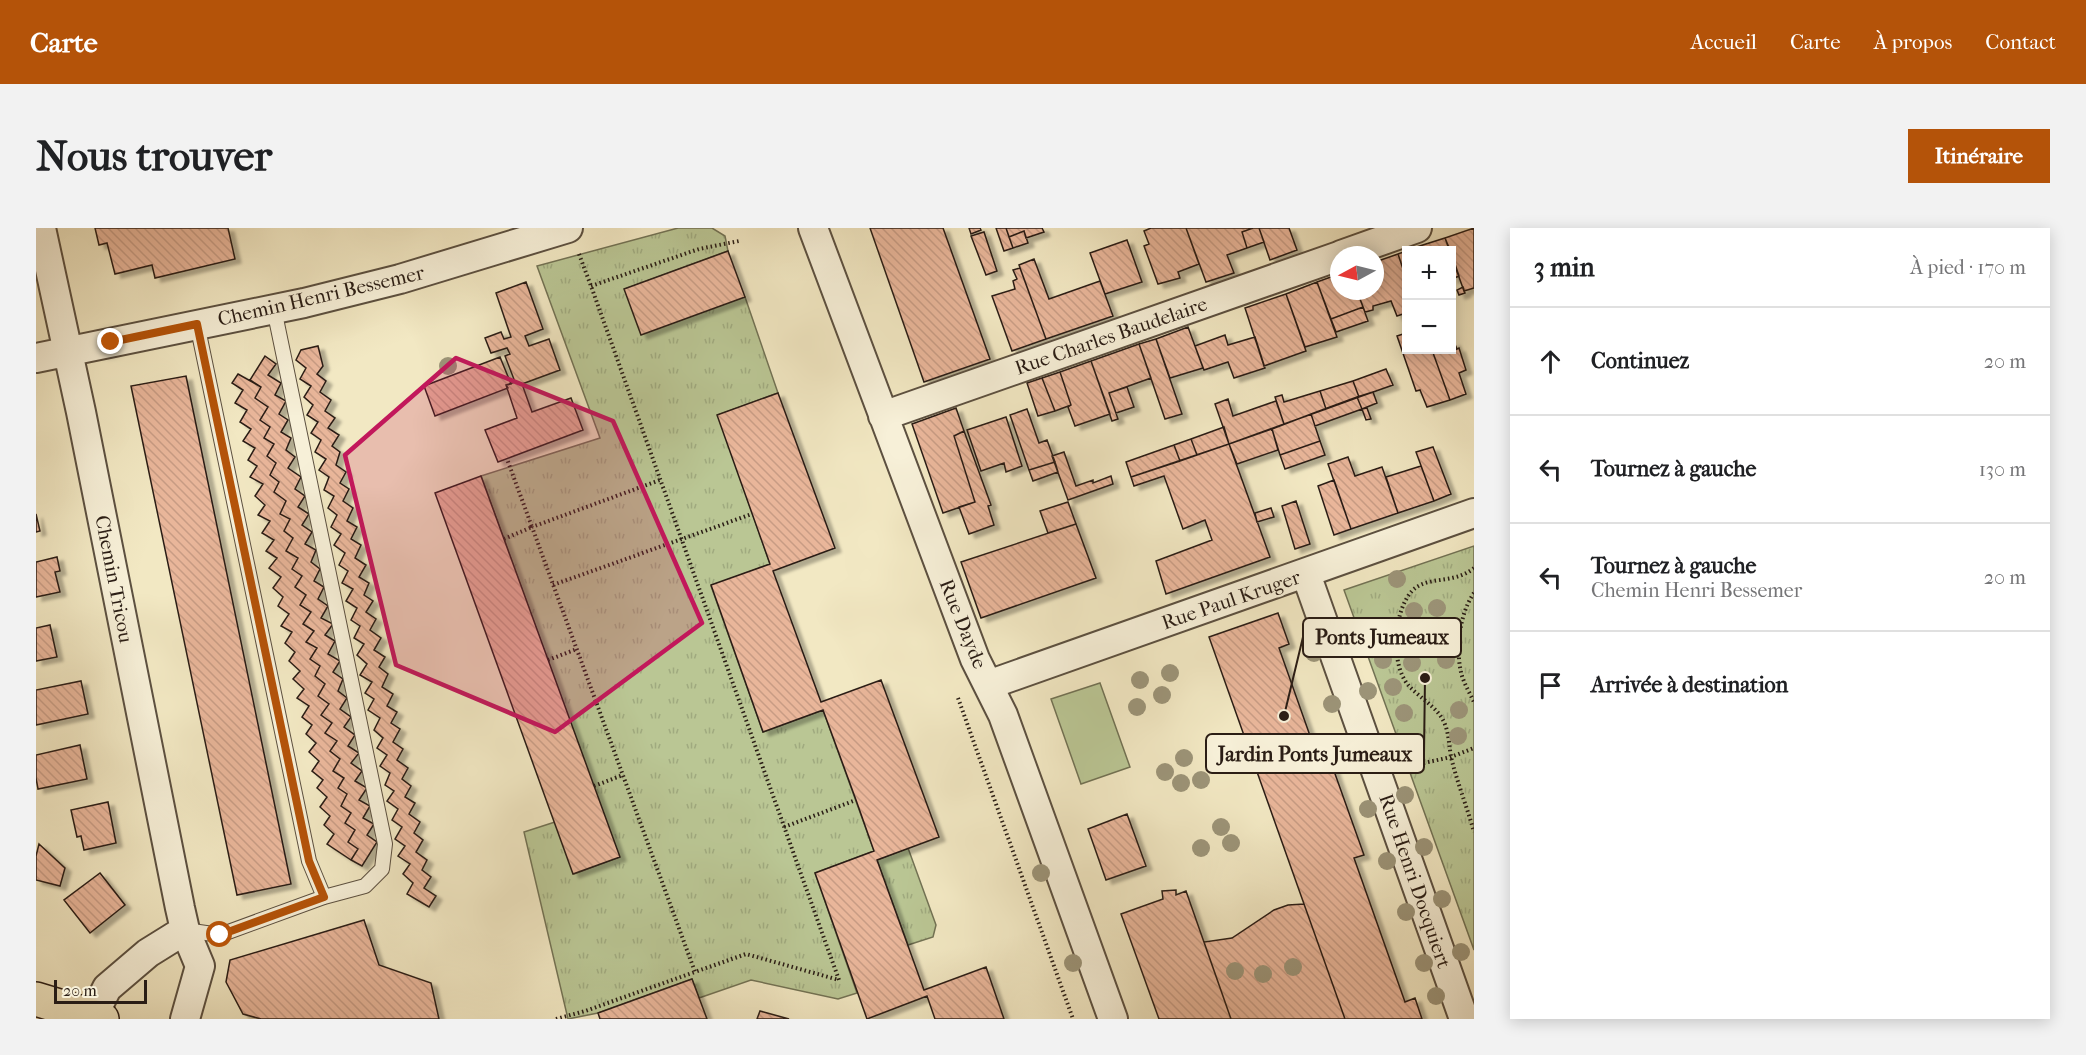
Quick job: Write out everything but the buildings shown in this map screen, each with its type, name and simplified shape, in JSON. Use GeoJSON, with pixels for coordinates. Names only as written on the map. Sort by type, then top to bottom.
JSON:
{"type":"FeatureCollection","features":[{"type":"Feature","properties":{"kind":"main road"},"geometry":{"type":"LineString","coordinates":[[36,999],[98,1018]]}},
{"type":"Feature","properties":{"kind":"street","name":"Chemin Tricou"},"geometry":{"type":"LineString","coordinates":[[41,228],[68,350],[185,930],[200,966],[185,1019]]}},
{"type":"Feature","properties":{"kind":"street","name":"Rue Dayde"},"geometry":{"type":"LineString","coordinates":[[813,228],[975,659],[1003,715],[1113,1019]]}},
{"type":"Feature","properties":{"kind":"street","name":"Rue Charles Baudelaire"},"geometry":{"type":"LineString","coordinates":[[1366,246],[1417,228]]}},
{"type":"Feature","properties":{"kind":"street","name":"Chemin Henri Bessemer"},"geometry":{"type":"LineString","coordinates":[[36,358],[274,309],[572,237]]}},
{"type":"Feature","properties":{"kind":"street","name":"Rue Charles Baudelaire"},"geometry":{"type":"LineString","coordinates":[[883,416],[1330,259]]}},
{"type":"Feature","properties":{"kind":"street","name":"Rue Paul Kruger"},"geometry":{"type":"LineString","coordinates":[[988,685],[1474,513]]}},
{"type":"Feature","properties":{"kind":"street","name":"Rue Henri Docquiert"},"geometry":{"type":"LineString","coordinates":[[1306,574],[1464,1019]]}},
{"type":"Feature","properties":{"kind":"street"},"geometry":{"type":"LineString","coordinates":[[98,1018],[107,988],[148,953],[185,930]]}},
{"type":"Feature","properties":{"kind":"lane"},"geometry":{"type":"LineString","coordinates":[[185,930],[220,935],[324,897],[365,886],[382,869],[385,844],[274,309]]}},
{"type":"Feature","properties":{"kind":"lane"},"geometry":{"type":"LineString","coordinates":[[197,324],[309,861],[324,897]]}},
{"type":"Feature","properties":{"kind":"path"},"geometry":{"type":"LineString","coordinates":[[556,1019],[585,1011],[746,954],[839,980],[572,237]]}},
{"type":"Feature","properties":{"kind":"path"},"geometry":{"type":"LineString","coordinates":[[591,286],[699,249],[739,241]]}},
{"type":"Feature","properties":{"kind":"path"},"geometry":{"type":"LineString","coordinates":[[507,459],[695,972]]}},
{"type":"Feature","properties":{"kind":"path"},"geometry":{"type":"LineString","coordinates":[[504,539],[660,480]]}},
{"type":"Feature","properties":{"kind":"path"},"geometry":{"type":"LineString","coordinates":[[553,585],[752,514]]}},
{"type":"Feature","properties":{"kind":"path"},"geometry":{"type":"LineString","coordinates":[[1474,568],[1467,574],[1454,579],[1421,584],[1412,591],[1403,604],[1397,623],[1397,657],[1402,675],[1444,721],[1450,740],[1451,757],[1474,832]]}},
{"type":"Feature","properties":{"kind":"path"},"geometry":{"type":"LineString","coordinates":[[1474,593],[1465,610],[1459,654],[1462,675],[1474,702]]}},
{"type":"Feature","properties":{"kind":"path"},"geometry":{"type":"LineString","coordinates":[[1397,623],[1427,627],[1450,636],[1461,635]]}},
{"type":"Feature","properties":{"kind":"path"},"geometry":{"type":"LineString","coordinates":[[548,660],[577,649]]}},
{"type":"Feature","properties":{"kind":"path"},"geometry":{"type":"LineString","coordinates":[[1378,776],[1451,757],[1474,748]]}},
{"type":"Feature","properties":{"kind":"path"},"geometry":{"type":"LineString","coordinates":[[594,786],[623,775]]}},
{"type":"Feature","properties":{"kind":"path"},"geometry":{"type":"LineString","coordinates":[[784,827],[856,800]]}},
{"type":"Feature","properties":{"kind":"highlighted area"},"geometry":{"type":"Polygon","coordinates":[[[456,358],[613,421],[702,623],[555,732],[396,665],[345,455],[456,358]]]}},
{"type":"Feature","properties":{"kind":"green space"},"geometry":{"type":"Polygon","coordinates":[[[678,228],[712,228],[725,236],[728,251],[625,289],[745,297],[778,393],[718,415],[770,564],[711,586],[763,732],[823,710],[874,851],[815,873],[857,993],[838,999],[751,980],[699,998],[692,979],[598,1013],[568,1019],[524,832],[555,822],[574,874],[619,857],[481,476],[600,438],[537,266],[678,228]]]}},
{"type":"Feature","properties":{"kind":"green space"},"geometry":{"type":"Polygon","coordinates":[[[1474,546],[1474,950],[1344,590],[1474,546]]]}},
{"type":"Feature","properties":{"kind":"green space"},"geometry":{"type":"Polygon","coordinates":[[[1100,683],[1130,767],[1081,784],[1051,699],[1100,683]]]}},
{"type":"Feature","properties":{"kind":"green space"},"geometry":{"type":"Polygon","coordinates":[[[908,848],[936,925],[933,937],[908,945],[877,860],[908,848]]]}},
{"type":"Feature","properties":{"kind":"place","name":"Jardin Ponts Jumeaux"},"geometry":{"type":"Point","coordinates":[1425,678]}},
{"type":"Feature","properties":{"kind":"place","name":"Ponts Jumeaux"},"geometry":{"type":"Point","coordinates":[1284,716]}},
{"type":"Feature","properties":{"kind":"route"},"geometry":{"type":"LineString","coordinates":[[111,342],[197,324],[309,861],[324,897],[220,935]]}}]}
